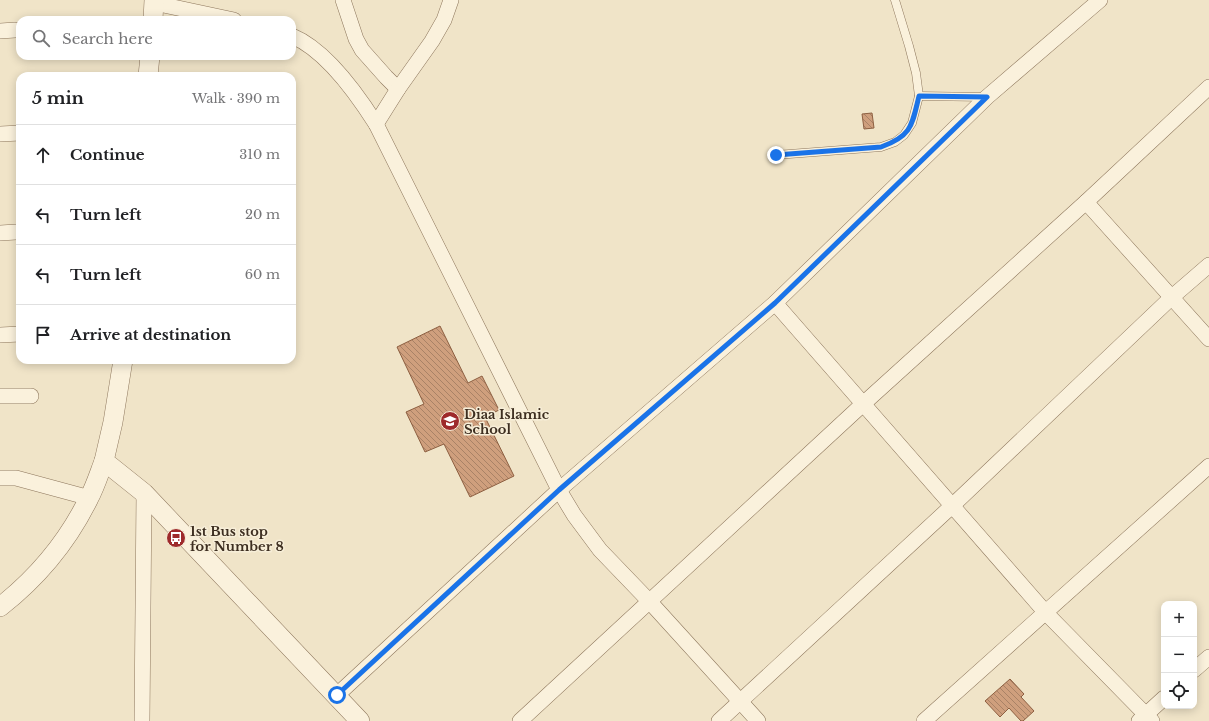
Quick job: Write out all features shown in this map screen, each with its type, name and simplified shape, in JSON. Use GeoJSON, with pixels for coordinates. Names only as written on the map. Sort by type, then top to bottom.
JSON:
{"type":"FeatureCollection","features":[{"type":"Feature","properties":{"kind":"street"},"geometry":{"type":"LineString","coordinates":[[343,0],[356,39],[362,50],[398,89]]}},
{"type":"Feature","properties":{"kind":"street"},"geometry":{"type":"LineString","coordinates":[[376,124],[398,89],[432,41],[444,20],[451,0]]}},
{"type":"Feature","properties":{"kind":"street"},"geometry":{"type":"LineString","coordinates":[[337,695],[559,490],[775,303],[987,97],[1100,0]]}},
{"type":"Feature","properties":{"kind":"street"},"geometry":{"type":"LineString","coordinates":[[154,8],[207,16]]}},
{"type":"Feature","properties":{"kind":"street"},"geometry":{"type":"LineString","coordinates":[[0,31],[15,30]]}},
{"type":"Feature","properties":{"kind":"street"},"geometry":{"type":"LineString","coordinates":[[296,38],[310,46],[324,58],[362,101],[376,124],[559,490],[574,515],[600,550],[650,602],[758,721]]}},
{"type":"Feature","properties":{"kind":"street"},"geometry":{"type":"LineString","coordinates":[[148,72],[150,60]]}},
{"type":"Feature","properties":{"kind":"street"},"geometry":{"type":"LineString","coordinates":[[520,721],[863,404],[1086,202],[1209,88]]}},
{"type":"Feature","properties":{"kind":"street"},"geometry":{"type":"LineString","coordinates":[[0,134],[16,133]]}},
{"type":"Feature","properties":{"kind":"street"},"geometry":{"type":"LineString","coordinates":[[1086,202],[1209,340]]}},
{"type":"Feature","properties":{"kind":"street"},"geometry":{"type":"LineString","coordinates":[[0,233],[16,232]]}},
{"type":"Feature","properties":{"kind":"street"},"geometry":{"type":"LineString","coordinates":[[719,721],[953,505],[1172,297],[1209,265]]}},
{"type":"Feature","properties":{"kind":"street"},"geometry":{"type":"LineString","coordinates":[[775,303],[1046,613],[1146,719],[1161,702]]}},
{"type":"Feature","properties":{"kind":"street"},"geometry":{"type":"LineString","coordinates":[[0,335],[16,334]]}},
{"type":"Feature","properties":{"kind":"street"},"geometry":{"type":"LineString","coordinates":[[0,607],[42,568],[67,536],[90,498],[104,461],[113,422],[122,364]]}},
{"type":"Feature","properties":{"kind":"street"},"geometry":{"type":"LineString","coordinates":[[0,396],[31,396]]}},
{"type":"Feature","properties":{"kind":"street"},"geometry":{"type":"LineString","coordinates":[[104,461],[144,493],[360,721]]}},
{"type":"Feature","properties":{"kind":"street"},"geometry":{"type":"LineString","coordinates":[[924,721],[1209,466]]}},
{"type":"Feature","properties":{"kind":"street"},"geometry":{"type":"LineString","coordinates":[[0,478],[16,478],[90,498]]}},
{"type":"Feature","properties":{"kind":"street"},"geometry":{"type":"LineString","coordinates":[[142,721],[144,493]]}},
{"type":"Feature","properties":{"kind":"street"},"geometry":{"type":"LineString","coordinates":[[1197,667],[1209,657]]}},
{"type":"Feature","properties":{"kind":"lane"},"geometry":{"type":"LineString","coordinates":[[776,155],[881,147],[895,142],[904,135],[912,122],[919,96],[914,66],[895,0]]}},
{"type":"Feature","properties":{"kind":"lane"},"geometry":{"type":"LineString","coordinates":[[919,96],[987,97]]}},
{"type":"Feature","properties":{"kind":"building"},"geometry":{"type":"Polygon","coordinates":[[[872,113],[874,128],[864,129],[862,114],[872,113]]]}},
{"type":"Feature","properties":{"kind":"building"},"geometry":{"type":"Polygon","coordinates":[[[440,326],[468,383],[482,376],[499,410],[485,417],[514,476],[470,497],[444,444],[425,452],[406,412],[424,404],[397,347],[440,326]]]}},
{"type":"Feature","properties":{"kind":"building"},"geometry":{"type":"Polygon","coordinates":[[[1010,679],[1024,694],[1021,697],[1034,711],[1023,721],[1021,721],[1009,708],[1000,717],[985,701],[1010,679]]]}},
{"type":"Feature","properties":{"kind":"place","name":"Diaa Islamic School"},"geometry":{"type":"Point","coordinates":[450,421]}},
{"type":"Feature","properties":{"kind":"place","name":"1st Bus stop for Number 8"},"geometry":{"type":"Point","coordinates":[176,538]}},
{"type":"Feature","properties":{"kind":"route"},"geometry":{"type":"LineString","coordinates":[[337,695],[559,490],[775,303],[987,97],[919,96],[912,122],[904,135],[895,142],[881,147],[776,155]]}}]}
